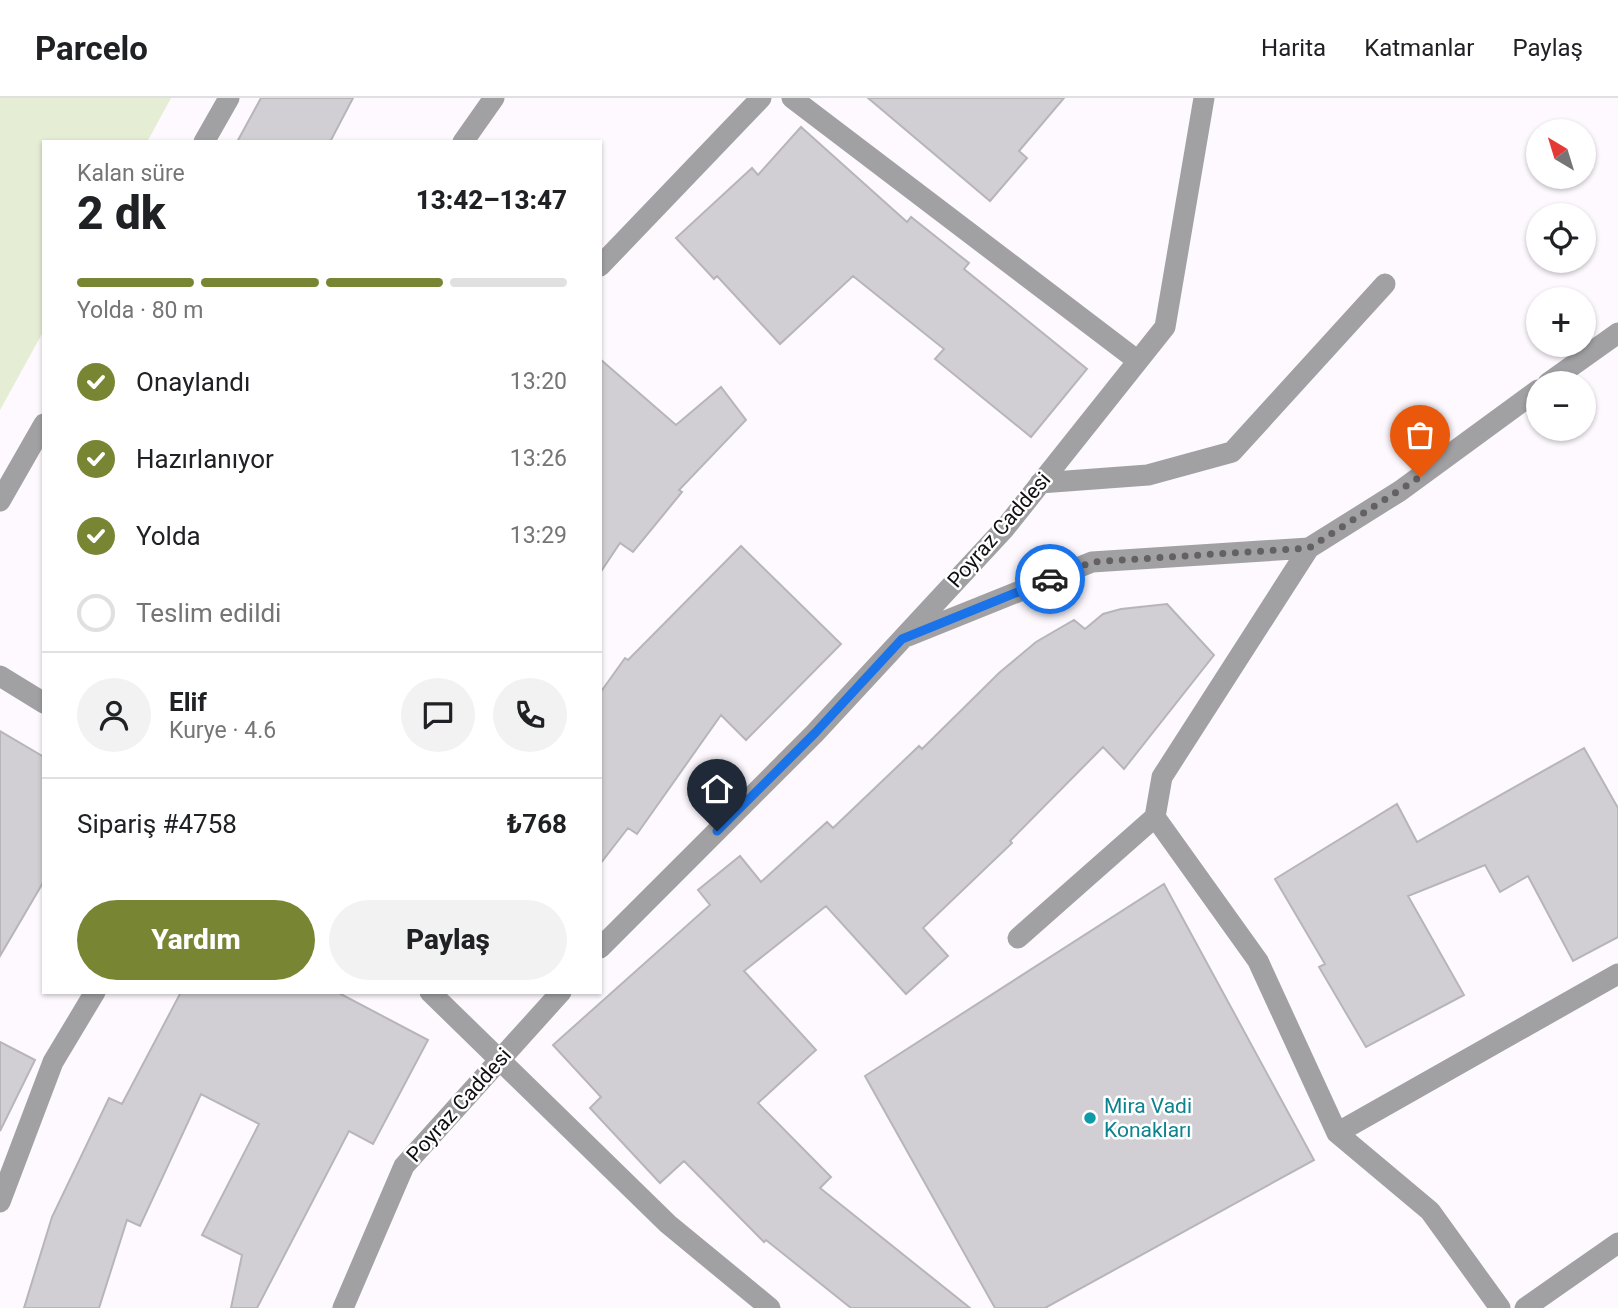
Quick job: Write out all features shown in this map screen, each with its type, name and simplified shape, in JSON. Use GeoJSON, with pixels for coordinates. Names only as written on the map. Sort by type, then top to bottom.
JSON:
{"type":"FeatureCollection","features":[{"type":"Feature","properties":{"kind":"street"},"geometry":{"type":"LineString","coordinates":[[205,140],[229,98]]}},
{"type":"Feature","properties":{"kind":"street"},"geometry":{"type":"LineString","coordinates":[[464,140],[494,98]]}},
{"type":"Feature","properties":{"kind":"street"},"geometry":{"type":"LineString","coordinates":[[602,264],[761,98]]}},
{"type":"Feature","properties":{"kind":"street"},"geometry":{"type":"LineString","coordinates":[[792,98],[1138,360]]}},
{"type":"Feature","properties":{"kind":"street","name":"Poyraz Caddesi"},"geometry":{"type":"LineString","coordinates":[[602,946],[815,733],[1005,528],[1165,327],[1204,98]]}},
{"type":"Feature","properties":{"kind":"street"},"geometry":{"type":"LineString","coordinates":[[1040,483],[1148,475],[1232,452],[1385,284]]}},
{"type":"Feature","properties":{"kind":"street"},"geometry":{"type":"LineString","coordinates":[[1565,371],[1618,333]]}},
{"type":"Feature","properties":{"kind":"street"},"geometry":{"type":"LineString","coordinates":[[1018,938],[1155,817],[1162,777],[1309,548],[1400,491],[1526,399]]}},
{"type":"Feature","properties":{"kind":"street"},"geometry":{"type":"LineString","coordinates":[[0,501],[42,428]]}},
{"type":"Feature","properties":{"kind":"street"},"geometry":{"type":"LineString","coordinates":[[902,639],[1092,562],[1309,548]]}},
{"type":"Feature","properties":{"kind":"street"},"geometry":{"type":"LineString","coordinates":[[0,676],[42,702]]}},
{"type":"Feature","properties":{"kind":"street"},"geometry":{"type":"LineString","coordinates":[[1155,817],[1258,961],[1336,1133],[1430,1211],[1500,1308]]}},
{"type":"Feature","properties":{"kind":"street"},"geometry":{"type":"LineString","coordinates":[[1336,1133],[1618,974]]}},
{"type":"Feature","properties":{"kind":"street"},"geometry":{"type":"LineString","coordinates":[[0,1202],[53,1062],[95,994]]}},
{"type":"Feature","properties":{"kind":"street"},"geometry":{"type":"LineString","coordinates":[[432,994],[667,1224],[771,1308]]}},
{"type":"Feature","properties":{"kind":"street","name":"Poyraz Caddesi"},"geometry":{"type":"LineString","coordinates":[[343,1308],[404,1166],[559,994]]}},
{"type":"Feature","properties":{"kind":"street"},"geometry":{"type":"LineString","coordinates":[[1525,1308],[1618,1243]]}},
{"type":"Feature","properties":{"kind":"green space"},"geometry":{"type":"Polygon","coordinates":[[[0,98],[171,98],[148,140],[42,140],[42,334],[0,410],[0,98]]]}},
{"type":"Feature","properties":{"kind":"building"},"geometry":{"type":"Polygon","coordinates":[[[261,98],[353,98],[331,140],[238,140],[261,98]]]}},
{"type":"Feature","properties":{"kind":"building"},"geometry":{"type":"Polygon","coordinates":[[[868,98],[1064,98],[1019,151],[1027,158],[990,201],[868,98]]]}},
{"type":"Feature","properties":{"kind":"building"},"geometry":{"type":"Polygon","coordinates":[[[801,127],[907,222],[911,217],[969,263],[964,269],[1087,369],[1031,437],[935,359],[944,349],[853,276],[780,344],[717,276],[714,279],[676,238],[752,168],[758,175],[801,127]]]}},
{"type":"Feature","properties":{"kind":"building"},"geometry":{"type":"Polygon","coordinates":[[[602,361],[676,425],[721,387],[746,420],[679,490],[682,492],[633,552],[620,543],[602,570],[602,361]]]}},
{"type":"Feature","properties":{"kind":"building"},"geometry":{"type":"Polygon","coordinates":[[[741,546],[841,644],[746,740],[721,715],[637,834],[628,828],[602,861],[602,690],[625,658],[628,660],[741,546]]]}},
{"type":"Feature","properties":{"kind":"building"},"geometry":{"type":"Polygon","coordinates":[[[1167,604],[1214,655],[1124,769],[1103,747],[1010,841],[1012,843],[923,928],[948,956],[906,994],[826,906],[744,971],[816,1050],[758,1103],[831,1177],[820,1188],[970,1308],[851,1308],[766,1240],[764,1242],[684,1161],[660,1183],[590,1108],[601,1097],[553,1045],[710,905],[698,890],[740,856],[761,882],[827,822],[833,828],[919,746],[922,749],[999,673],[1036,642],[1074,620],[1085,629],[1103,614],[1121,609],[1167,604]]]}},
{"type":"Feature","properties":{"kind":"building"},"geometry":{"type":"Polygon","coordinates":[[[0,731],[42,756],[42,884],[0,956],[0,731]]]}},
{"type":"Feature","properties":{"kind":"building"},"geometry":{"type":"Polygon","coordinates":[[[1584,748],[1618,808],[1618,937],[1573,961],[1528,876],[1500,892],[1485,865],[1408,896],[1464,995],[1366,1047],[1319,967],[1325,964],[1275,879],[1397,804],[1417,842],[1584,748]]]}},
{"type":"Feature","properties":{"kind":"building","name":"Mira Vadi Konakları"},"geometry":{"type":"Polygon","coordinates":[[[1164,884],[1314,1160],[1045,1308],[995,1308],[865,1076],[1164,884]]]}},
{"type":"Feature","properties":{"kind":"building"},"geometry":{"type":"Polygon","coordinates":[[[180,994],[341,994],[428,1040],[373,1144],[349,1131],[257,1308],[231,1308],[242,1255],[202,1235],[259,1124],[201,1094],[140,1226],[127,1220],[99,1308],[24,1308],[52,1217],[109,1098],[122,1104],[180,994]]]}},
{"type":"Feature","properties":{"kind":"building"},"geometry":{"type":"Polygon","coordinates":[[[0,1042],[35,1060],[0,1131],[0,1042]]]}},
{"type":"Feature","properties":{"kind":"way so far"},"geometry":{"type":"LineString","coordinates":[[1050,579],[1092,562],[1309,548],[1420,477]]}},
{"type":"Feature","properties":{"kind":"place","name":"Mira Vadi Konakları"},"geometry":{"type":"Point","coordinates":[1090,1118]}},
{"type":"Feature","properties":{"kind":"route"},"geometry":{"type":"LineString","coordinates":[[717,831],[815,733],[902,639],[1050,579]]}}]}
